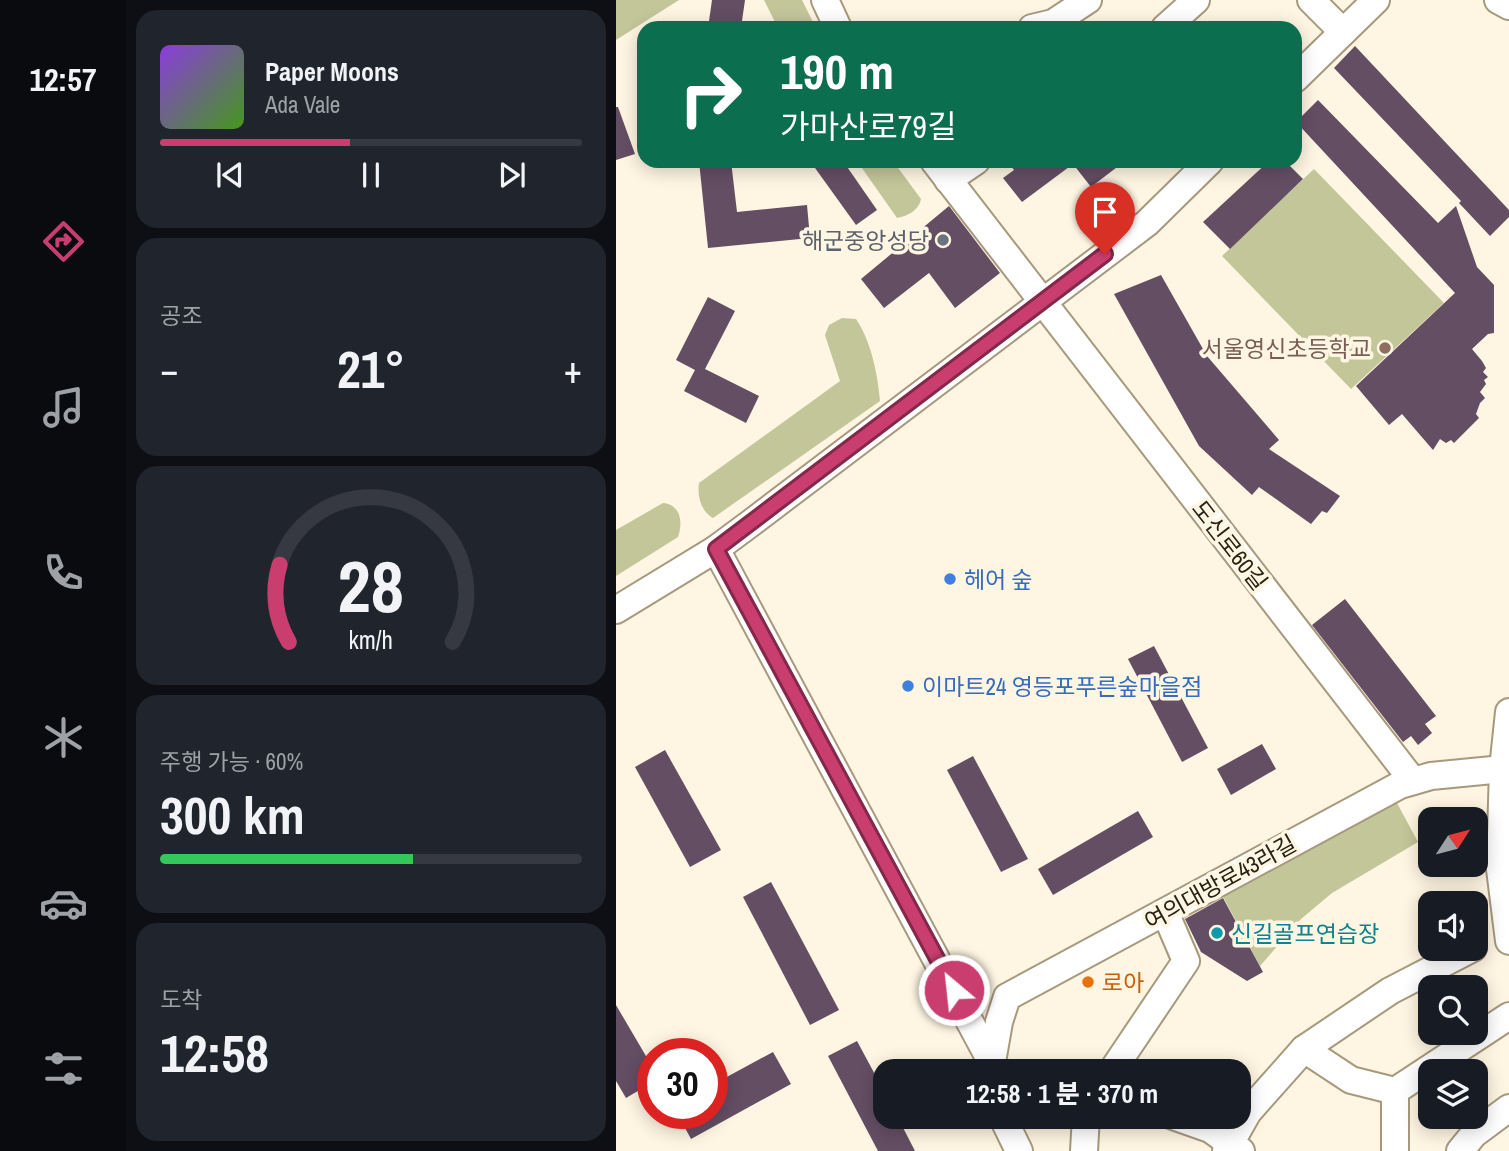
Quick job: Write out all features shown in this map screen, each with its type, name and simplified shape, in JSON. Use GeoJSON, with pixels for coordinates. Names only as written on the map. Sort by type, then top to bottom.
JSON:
{"type":"FeatureCollection","features":[{"type":"Feature","properties":{"kind":"street"},"geometry":{"type":"LineString","coordinates":[[825,0],[835,21]]}},
{"type":"Feature","properties":{"kind":"street"},"geometry":{"type":"LineString","coordinates":[[1056,21],[1088,0]]}},
{"type":"Feature","properties":{"kind":"street"},"geometry":{"type":"LineString","coordinates":[[1173,21],[1196,0]]}},
{"type":"Feature","properties":{"kind":"street"},"geometry":{"type":"LineString","coordinates":[[1311,0],[1343,32]]}},
{"type":"Feature","properties":{"kind":"street"},"geometry":{"type":"LineString","coordinates":[[1302,72],[1376,0]]}},
{"type":"Feature","properties":{"kind":"street"},"geometry":{"type":"LineString","coordinates":[[1498,0],[1509,6]]}},
{"type":"Feature","properties":{"kind":"street"},"geometry":{"type":"LineString","coordinates":[[616,610],[716,549],[1044,305],[1147,223],[1203,168]]}},
{"type":"Feature","properties":{"kind":"street","name":"도신로60길"},"geometry":{"type":"LineString","coordinates":[[941,171],[1413,781]]}},
{"type":"Feature","properties":{"kind":"street"},"geometry":{"type":"LineString","coordinates":[[716,549],[989,1059]]}},
{"type":"Feature","properties":{"kind":"street"},"geometry":{"type":"LineString","coordinates":[[1488,943],[1508,936],[1500,869],[1503,769],[1509,712]]}},
{"type":"Feature","properties":{"kind":"street","name":"여의대방로43라길"},"geometry":{"type":"LineString","coordinates":[[994,1059],[999,1022],[1007,997],[1400,785],[1431,776],[1503,769]]}},
{"type":"Feature","properties":{"kind":"street"},"geometry":{"type":"LineString","coordinates":[[1120,1059],[1186,961],[1164,912]]}},
{"type":"Feature","properties":{"kind":"street"},"geometry":{"type":"LineString","coordinates":[[1210,1129],[1232,1148],[1248,1112],[1304,1049],[1390,991],[1449,961]]}},
{"type":"Feature","properties":{"kind":"street"},"geometry":{"type":"LineString","coordinates":[[1304,1049],[1352,1080],[1395,1091],[1509,1016]]}},
{"type":"Feature","properties":{"kind":"street"},"geometry":{"type":"LineString","coordinates":[[1395,1091],[1395,1151]]}},
{"type":"Feature","properties":{"kind":"street"},"geometry":{"type":"LineString","coordinates":[[1460,1151],[1474,1134],[1509,1108]]}},
{"type":"Feature","properties":{"kind":"street"},"geometry":{"type":"LineString","coordinates":[[1008,1129],[1019,1151]]}},
{"type":"Feature","properties":{"kind":"street"},"geometry":{"type":"LineString","coordinates":[[1084,1151],[1085,1129]]}},
{"type":"Feature","properties":{"kind":"green space"},"geometry":{"type":"Polygon","coordinates":[[[616,0],[679,0],[646,21],[637,21],[637,27],[616,40],[616,0]]]}},
{"type":"Feature","properties":{"kind":"green space"},"geometry":{"type":"Polygon","coordinates":[[[764,0],[802,0],[812,21],[774,21],[764,0]]]}},
{"type":"Feature","properties":{"kind":"green space"},"geometry":{"type":"Polygon","coordinates":[[[862,168],[898,168],[921,199],[909,214],[897,218],[862,168]]]}},
{"type":"Feature","properties":{"kind":"green space"},"geometry":{"type":"Polygon","coordinates":[[[1314,169],[1444,303],[1351,389],[1222,256],[1314,169]]]}},
{"type":"Feature","properties":{"kind":"green space"},"geometry":{"type":"Polygon","coordinates":[[[842,318],[856,319],[866,337],[880,401],[713,518],[705,512],[701,503],[699,483],[840,381],[825,335],[829,325],[842,318]]]}},
{"type":"Feature","properties":{"kind":"green space"},"geometry":{"type":"Polygon","coordinates":[[[663,503],[674,507],[679,515],[678,537],[616,576],[616,530],[663,503]]]}},
{"type":"Feature","properties":{"kind":"green space"},"geometry":{"type":"Polygon","coordinates":[[[1397,803],[1418,842],[1332,893],[1301,919],[1260,966],[1221,893],[1397,803]]]}},
{"type":"Feature","properties":{"kind":"building"},"geometry":{"type":"Polygon","coordinates":[[[712,0],[745,0],[742,21],[709,21],[712,0]]]}},
{"type":"Feature","properties":{"kind":"building"},"geometry":{"type":"Polygon","coordinates":[[[1355,46],[1509,210],[1509,217],[1490,236],[1459,203],[1461,201],[1334,68],[1355,46]]]}},
{"type":"Feature","properties":{"kind":"building"},"geometry":{"type":"Polygon","coordinates":[[[1318,100],[1438,223],[1456,206],[1477,267],[1494,285],[1494,333],[1488,334],[1472,349],[1486,368],[1483,372],[1488,377],[1484,380],[1486,384],[1480,392],[1485,398],[1476,414],[1479,418],[1454,443],[1451,440],[1446,443],[1440,439],[1433,450],[1402,414],[1389,425],[1356,386],[1455,293],[1302,128],[1302,116],[1318,100]]]}},
{"type":"Feature","properties":{"kind":"building"},"geometry":{"type":"Polygon","coordinates":[[[616,107],[635,154],[616,160],[616,107]]]}},
{"type":"Feature","properties":{"kind":"building"},"geometry":{"type":"Polygon","coordinates":[[[700,168],[732,168],[737,212],[807,205],[810,238],[708,248],[700,168]]]}},
{"type":"Feature","properties":{"kind":"building"},"geometry":{"type":"Polygon","coordinates":[[[815,168],[848,168],[877,210],[856,225],[815,168]]]}},
{"type":"Feature","properties":{"kind":"building"},"geometry":{"type":"Polygon","coordinates":[[[1012,168],[1068,168],[1022,202],[1003,178],[1014,170],[1012,168]]]}},
{"type":"Feature","properties":{"kind":"building"},"geometry":{"type":"Polygon","coordinates":[[[1076,168],[1116,168],[1091,187],[1076,168]]]}},
{"type":"Feature","properties":{"kind":"building"},"geometry":{"type":"Polygon","coordinates":[[[1261,168],[1292,168],[1303,179],[1230,249],[1203,222],[1261,168]]]}},
{"type":"Feature","properties":{"kind":"building","name":"해군중앙성당"},"geometry":{"type":"Polygon","coordinates":[[[949,206],[1000,273],[955,308],[929,273],[884,308],[861,279],[949,206]]]}},
{"type":"Feature","properties":{"kind":"building"},"geometry":{"type":"Polygon","coordinates":[[[1161,275],[1207,356],[1279,440],[1269,449],[1340,496],[1327,513],[1322,511],[1311,524],[1259,487],[1252,495],[1199,446],[1114,294],[1161,275]]]}},
{"type":"Feature","properties":{"kind":"building"},"geometry":{"type":"Polygon","coordinates":[[[708,297],[735,311],[705,369],[759,396],[746,423],[684,391],[695,370],[676,360],[708,297]]]}},
{"type":"Feature","properties":{"kind":"building"},"geometry":{"type":"Polygon","coordinates":[[[1345,599],[1436,716],[1425,724],[1432,733],[1418,745],[1411,736],[1403,742],[1312,625],[1345,599]]]}},
{"type":"Feature","properties":{"kind":"building"},"geometry":{"type":"Polygon","coordinates":[[[1154,646],[1208,748],[1182,762],[1128,659],[1154,646]]]}},
{"type":"Feature","properties":{"kind":"building"},"geometry":{"type":"Polygon","coordinates":[[[1262,744],[1276,769],[1231,795],[1217,769],[1262,744]]]}},
{"type":"Feature","properties":{"kind":"building"},"geometry":{"type":"Polygon","coordinates":[[[665,750],[721,850],[690,867],[635,767],[665,750]]]}},
{"type":"Feature","properties":{"kind":"building"},"geometry":{"type":"Polygon","coordinates":[[[973,756],[1028,859],[1001,872],[947,770],[973,756]]]}},
{"type":"Feature","properties":{"kind":"building"},"geometry":{"type":"Polygon","coordinates":[[[1138,811],[1153,837],[1053,895],[1038,869],[1138,811]]]}},
{"type":"Feature","properties":{"kind":"building"},"geometry":{"type":"Polygon","coordinates":[[[771,882],[839,1010],[810,1025],[743,897],[771,882]]]}},
{"type":"Feature","properties":{"kind":"building","name":"신길골프연습장"},"geometry":{"type":"Polygon","coordinates":[[[1223,898],[1263,972],[1247,981],[1201,952],[1185,919],[1223,898]]]}},
{"type":"Feature","properties":{"kind":"building"},"geometry":{"type":"Polygon","coordinates":[[[616,1005],[637,1041],[637,1091],[626,1098],[616,1081],[616,1005]]]}},
{"type":"Feature","properties":{"kind":"building"},"geometry":{"type":"Polygon","coordinates":[[[857,1041],[873,1071],[873,1129],[904,1129],[915,1151],[878,1151],[828,1056],[857,1041]]]}},
{"type":"Feature","properties":{"kind":"building"},"geometry":{"type":"Polygon","coordinates":[[[773,1052],[791,1084],[728,1119],[728,1076],[773,1052]]]}},
{"type":"Feature","properties":{"kind":"building"},"geometry":{"type":"Polygon","coordinates":[[[686,1129],[709,1129],[691,1139],[686,1129]]]}},
{"type":"Feature","properties":{"kind":"place","name":"해군중앙성당"},"geometry":{"type":"Point","coordinates":[943,240]}},
{"type":"Feature","properties":{"kind":"place","name":"서울영신초등학교"},"geometry":{"type":"Point","coordinates":[1385,348]}},
{"type":"Feature","properties":{"kind":"place","name":"헤어 숲"},"geometry":{"type":"Point","coordinates":[950,579]}},
{"type":"Feature","properties":{"kind":"place","name":"이마트24 영등포푸른숲마을점"},"geometry":{"type":"Point","coordinates":[908,686]}},
{"type":"Feature","properties":{"kind":"place","name":"신길골프연습장"},"geometry":{"type":"Point","coordinates":[1217,933]}},
{"type":"Feature","properties":{"kind":"place","name":"로아"},"geometry":{"type":"Point","coordinates":[1088,982]}},
{"type":"Feature","properties":{"kind":"route"},"geometry":{"type":"LineString","coordinates":[[954,990],[716,549],[1105,254]]}}]}
